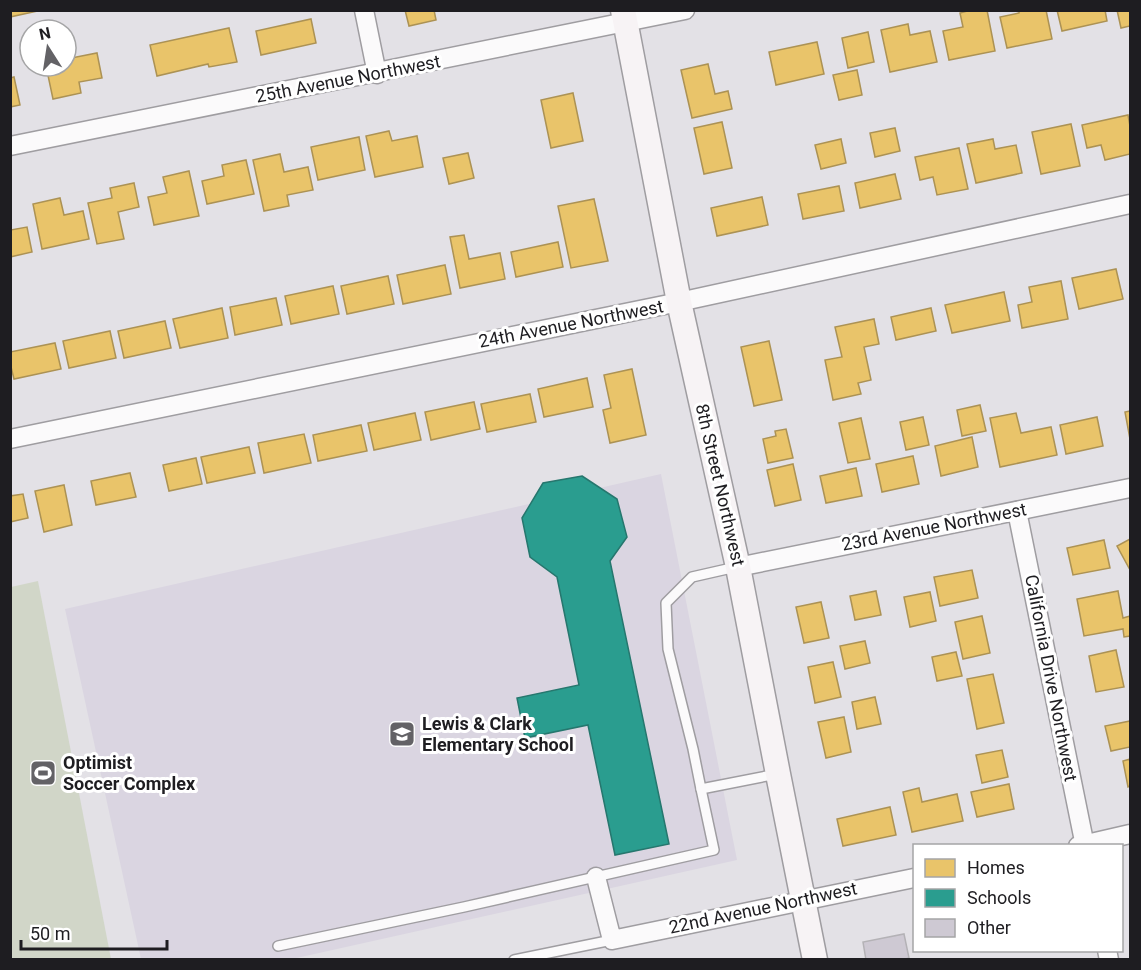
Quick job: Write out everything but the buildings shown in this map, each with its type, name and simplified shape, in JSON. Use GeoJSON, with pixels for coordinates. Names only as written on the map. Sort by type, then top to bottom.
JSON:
{"type":"FeatureCollection","features":[{"type":"Feature","properties":{"kind":"street"},"geometry":{"type":"LineString","coordinates":[[364,10],[377,74]]}},
{"type":"Feature","properties":{"kind":"street","name":"25th Avenue Northwest"},"geometry":{"type":"LineString","coordinates":[[10,147],[377,74],[624,16],[685,10]]}},
{"type":"Feature","properties":{"kind":"street","name":"8th Street Northwest"},"geometry":{"type":"LineString","coordinates":[[624,16],[679,302],[738,567],[815,960]]}},
{"type":"Feature","properties":{"kind":"street","name":"24th Avenue Northwest"},"geometry":{"type":"LineString","coordinates":[[10,439],[679,302],[1131,204]]}},
{"type":"Feature","properties":{"kind":"street","name":"23rd Avenue Northwest"},"geometry":{"type":"LineString","coordinates":[[738,567],[1131,488]]}},
{"type":"Feature","properties":{"kind":"street","name":"California Drive Northwest"},"geometry":{"type":"LineString","coordinates":[[1017,511],[1082,844]]}},
{"type":"Feature","properties":{"kind":"street"},"geometry":{"type":"LineString","coordinates":[[1086,844],[1131,834]]}},
{"type":"Feature","properties":{"kind":"street"},"geometry":{"type":"LineString","coordinates":[[596,877],[612,940]]}},
{"type":"Feature","properties":{"kind":"street","name":"22nd Avenue Northwest"},"geometry":{"type":"LineString","coordinates":[[612,940],[913,878]]}},
{"type":"Feature","properties":{"kind":"lane"},"geometry":{"type":"LineString","coordinates":[[278,946],[464,907],[714,850],[693,749],[668,649],[666,603],[692,577],[738,567]]}},
{"type":"Feature","properties":{"kind":"lane"},"geometry":{"type":"LineString","coordinates":[[701,789],[778,774]]}},
{"type":"Feature","properties":{"kind":"lane"},"geometry":{"type":"LineString","coordinates":[[514,960],[612,940]]}},
{"type":"Feature","properties":{"kind":"shaded area","name":"Lewis & Clark Elementary School"},"geometry":{"type":"Polygon","coordinates":[[[661,474],[737,860],[292,959],[141,959],[65,609],[661,474]]]}},
{"type":"Feature","properties":{"kind":"shaded area","name":"Optimist Soccer Complex"},"geometry":{"type":"Polygon","coordinates":[[[38,581],[111,959],[11,959],[11,587],[38,581]]]}},
{"type":"Feature","properties":{"kind":"place","name":"Lewis & Clark Elementary School"},"geometry":{"type":"Point","coordinates":[402,734]}},
{"type":"Feature","properties":{"kind":"place","name":"Optimist Soccer Complex"},"geometry":{"type":"Point","coordinates":[43,773]}}]}
